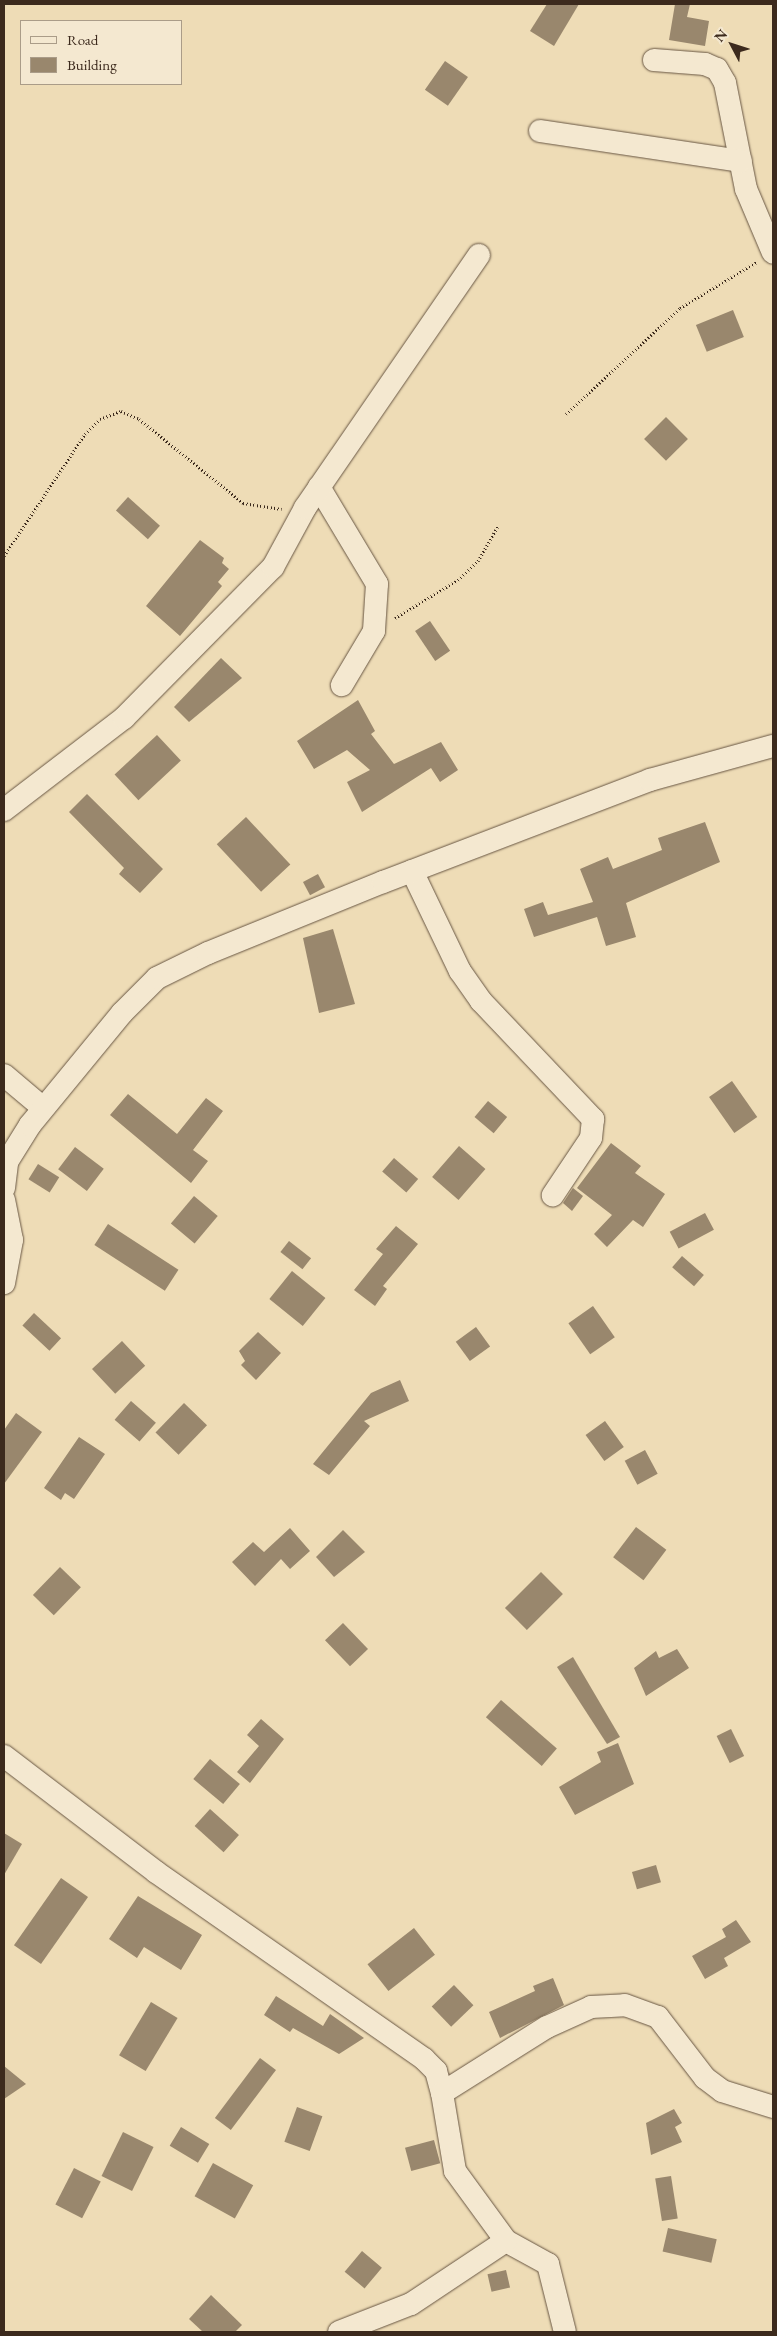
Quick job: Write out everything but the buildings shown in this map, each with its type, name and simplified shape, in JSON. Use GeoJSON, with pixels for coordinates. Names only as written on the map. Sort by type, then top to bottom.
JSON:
{"type":"FeatureCollection","features":[{"type":"Feature","properties":{"kind":"street"},"geometry":{"type":"LineString","coordinates":[[654,60],[705,64],[717,69],[725,83],[746,190],[773,253]]}},
{"type":"Feature","properties":{"kind":"street"},"geometry":{"type":"LineString","coordinates":[[540,131],[741,161]]}},
{"type":"Feature","properties":{"kind":"street"},"geometry":{"type":"LineString","coordinates":[[4,810],[124,718],[175,669],[273,567],[305,508],[479,254]]}},
{"type":"Feature","properties":{"kind":"street"},"geometry":{"type":"LineString","coordinates":[[319,487],[377,584],[374,631],[342,685]]}},
{"type":"Feature","properties":{"kind":"street"},"geometry":{"type":"LineString","coordinates":[[4,1188],[7,1162],[43,1108],[122,1013],[157,978],[208,953],[412,871],[650,780],[773,746]]}},
{"type":"Feature","properties":{"kind":"street"},"geometry":{"type":"LineString","coordinates":[[412,871],[460,970],[481,1001],[593,1119],[591,1138],[553,1195]]}},
{"type":"Feature","properties":{"kind":"street"},"geometry":{"type":"LineString","coordinates":[[4,1075],[43,1108]]}},
{"type":"Feature","properties":{"kind":"street"},"geometry":{"type":"LineString","coordinates":[[4,1200],[12,1240],[4,1283]]}},
{"type":"Feature","properties":{"kind":"street"},"geometry":{"type":"LineString","coordinates":[[4,1756],[156,1872],[424,2059],[436,2071],[442,2093],[455,2171],[506,2240],[548,2264],[565,2332]]}},
{"type":"Feature","properties":{"kind":"street"},"geometry":{"type":"LineString","coordinates":[[442,2093],[547,2027],[591,2007],[625,2005],[658,2018],[705,2078],[722,2091],[773,2107]]}},
{"type":"Feature","properties":{"kind":"street"},"geometry":{"type":"LineString","coordinates":[[339,2332],[411,2304],[506,2240]]}},
{"type":"Feature","properties":{"kind":"path"},"geometry":{"type":"LineString","coordinates":[[566,414],[680,308],[773,253]]}},
{"type":"Feature","properties":{"kind":"path"},"geometry":{"type":"LineString","coordinates":[[4,556],[85,434],[100,419],[122,411],[139,420],[243,503],[266,509],[305,508]]}},
{"type":"Feature","properties":{"kind":"path"},"geometry":{"type":"LineString","coordinates":[[374,631],[458,580],[478,561],[498,526]]}}]}
